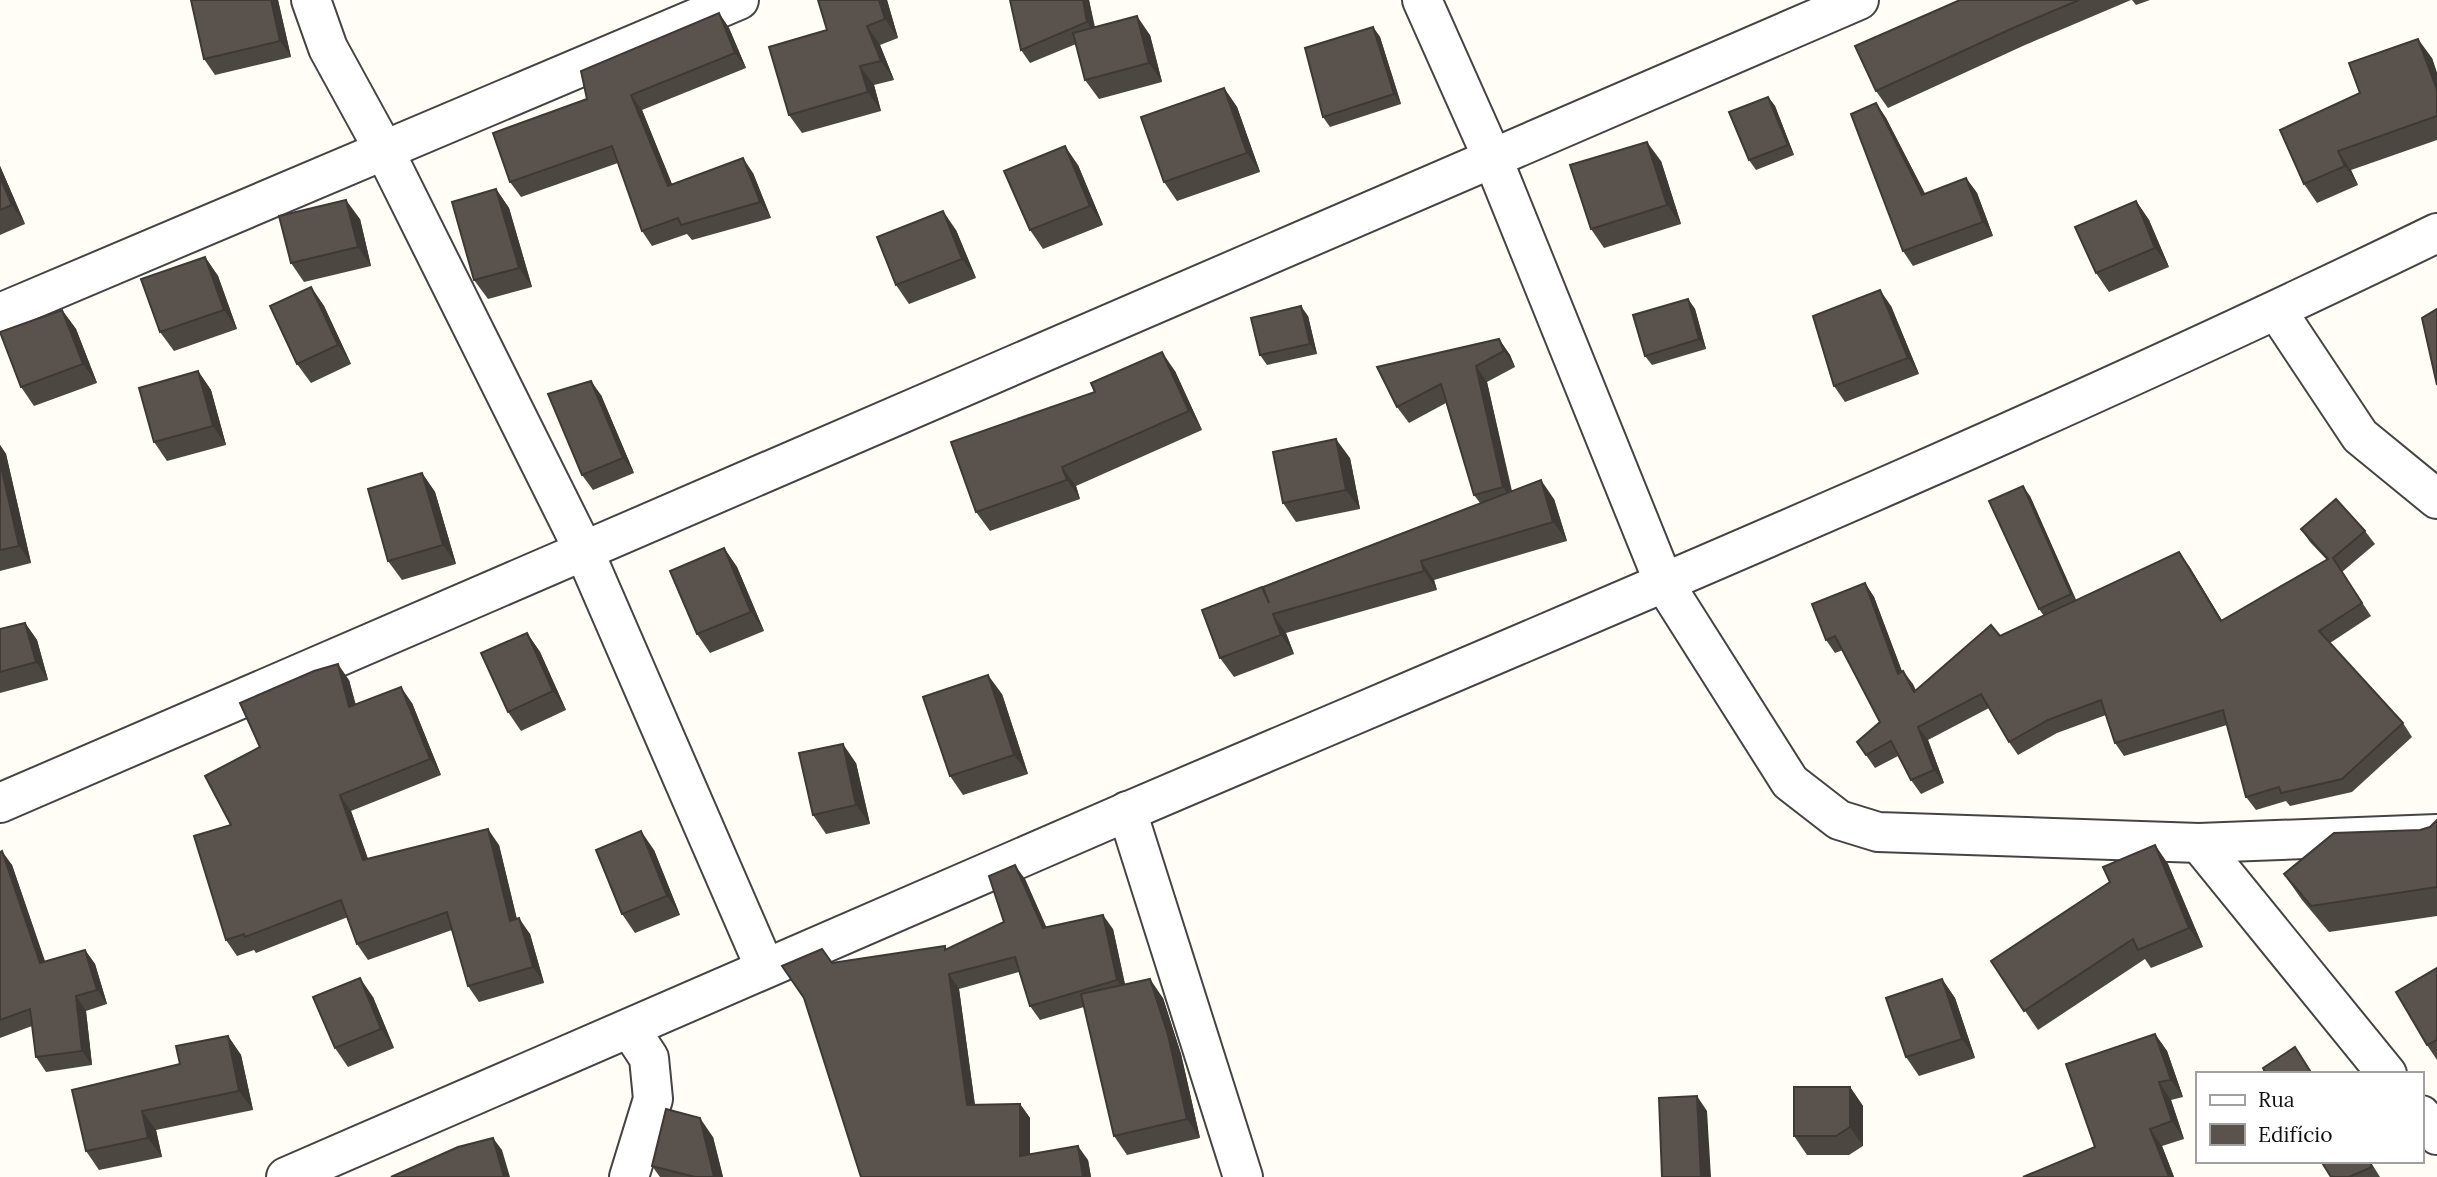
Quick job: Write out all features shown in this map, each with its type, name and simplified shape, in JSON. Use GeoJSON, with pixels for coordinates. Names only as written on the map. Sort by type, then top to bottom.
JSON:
{"type":"FeatureCollection","features":[{"type":"Feature","properties":{"kind":"street"},"geometry":{"type":"LineString","coordinates":[[311,0],[328,48],[384,152],[584,551],[765,968]]}},
{"type":"Feature","properties":{"kind":"street"},"geometry":{"type":"LineString","coordinates":[[0,313],[33,296],[384,152],[740,0]]}},
{"type":"Feature","properties":{"kind":"street"},"geometry":{"type":"LineString","coordinates":[[1422,0],[1492,157],[1664,583],[1790,782],[1839,820],[1878,832],[2199,843],[2437,834]]}},
{"type":"Feature","properties":{"kind":"street"},"geometry":{"type":"LineString","coordinates":[[0,803],[1859,0]]}},
{"type":"Feature","properties":{"kind":"street"},"geometry":{"type":"LineString","coordinates":[[286,1177],[1126,811],[1664,583],[2277,311],[2437,233]]}},
{"type":"Feature","properties":{"kind":"street"},"geometry":{"type":"LineString","coordinates":[[2277,311],[2360,436],[2437,499]]}},
{"type":"Feature","properties":{"kind":"street"},"geometry":{"type":"LineString","coordinates":[[1126,811],[1243,1177]]}},
{"type":"Feature","properties":{"kind":"street"},"geometry":{"type":"LineString","coordinates":[[2199,843],[2385,1072]]}},
{"type":"Feature","properties":{"kind":"street"},"geometry":{"type":"LineString","coordinates":[[629,1177],[653,1099],[649,1058],[630,1029]]}},
{"type":"Feature","properties":{"kind":"street"},"geometry":{"type":"LineString","coordinates":[[2423,1118],[2437,1135]]}},
{"type":"Feature","properties":{"kind":"building"},"geometry":{"type":"Polygon","coordinates":[[[191,0],[271,0],[280,41],[204,59],[191,0]]]}},
{"type":"Feature","properties":{"kind":"building"},"geometry":{"type":"Polygon","coordinates":[[[818,0],[879,0],[885,19],[867,26],[881,61],[860,66],[868,92],[789,115],[769,47],[827,30],[818,0]]]}},
{"type":"Feature","properties":{"kind":"building"},"geometry":{"type":"Polygon","coordinates":[[[1010,0],[1083,0],[1087,22],[1021,50],[1010,0]]]}},
{"type":"Feature","properties":{"kind":"building"},"geometry":{"type":"Polygon","coordinates":[[[1960,0],[2079,0],[1876,91],[1855,46],[1960,0]]]}},
{"type":"Feature","properties":{"kind":"building"},"geometry":{"type":"Polygon","coordinates":[[[719,13],[735,53],[631,95],[668,186],[743,158],[760,202],[681,225],[678,218],[642,231],[612,146],[510,182],[493,133],[587,99],[581,71],[719,13]]]}},
{"type":"Feature","properties":{"kind":"building"},"geometry":{"type":"Polygon","coordinates":[[[1137,16],[1149,63],[1085,80],[1073,33],[1137,16]]]}},
{"type":"Feature","properties":{"kind":"building"},"geometry":{"type":"Polygon","coordinates":[[[1373,27],[1394,94],[1323,117],[1305,48],[1373,27]]]}},
{"type":"Feature","properties":{"kind":"building"},"geometry":{"type":"Polygon","coordinates":[[[2418,39],[2437,90],[2437,116],[2338,151],[2345,166],[2304,184],[2280,130],[2360,93],[2349,63],[2418,39]]]}},
{"type":"Feature","properties":{"kind":"building"},"geometry":{"type":"Polygon","coordinates":[[[1224,88],[1247,153],[1164,182],[1141,117],[1224,88]]]}},
{"type":"Feature","properties":{"kind":"building"},"geometry":{"type":"Polygon","coordinates":[[[1768,97],[1788,145],[1749,160],[1729,112],[1768,97]]]}},
{"type":"Feature","properties":{"kind":"building"},"geometry":{"type":"Polygon","coordinates":[[[1876,103],[1922,195],[1966,178],[1983,222],[1903,251],[1851,114],[1876,103]]]}},
{"type":"Feature","properties":{"kind":"building"},"geometry":{"type":"Polygon","coordinates":[[[1647,142],[1667,205],[1591,229],[1570,165],[1647,142]]]}},
{"type":"Feature","properties":{"kind":"building"},"geometry":{"type":"Polygon","coordinates":[[[1065,146],[1090,206],[1030,230],[1004,171],[1065,146]]]}},
{"type":"Feature","properties":{"kind":"building"},"geometry":{"type":"Polygon","coordinates":[[[0,177],[12,205],[0,210],[0,177]]]}},
{"type":"Feature","properties":{"kind":"building"},"geometry":{"type":"Polygon","coordinates":[[[496,189],[519,268],[474,280],[452,202],[496,189]]]}},
{"type":"Feature","properties":{"kind":"building"},"geometry":{"type":"Polygon","coordinates":[[[346,200],[358,247],[291,263],[279,216],[346,200]]]}},
{"type":"Feature","properties":{"kind":"building"},"geometry":{"type":"Polygon","coordinates":[[[2136,201],[2155,248],[2096,273],[2075,227],[2136,201]]]}},
{"type":"Feature","properties":{"kind":"building"},"geometry":{"type":"Polygon","coordinates":[[[943,211],[962,259],[896,285],[877,237],[943,211]]]}},
{"type":"Feature","properties":{"kind":"building"},"geometry":{"type":"Polygon","coordinates":[[[205,257],[224,310],[160,332],[141,279],[205,257]]]}},
{"type":"Feature","properties":{"kind":"building"},"geometry":{"type":"Polygon","coordinates":[[[311,287],[338,345],[297,364],[270,306],[311,287]]]}},
{"type":"Feature","properties":{"kind":"building"},"geometry":{"type":"Polygon","coordinates":[[[1880,290],[1908,358],[1834,386],[1813,316],[1880,290]]]}},
{"type":"Feature","properties":{"kind":"building"},"geometry":{"type":"Polygon","coordinates":[[[1688,299],[1699,339],[1645,356],[1633,315],[1688,299]]]}},
{"type":"Feature","properties":{"kind":"building"},"geometry":{"type":"Polygon","coordinates":[[[1301,306],[1310,344],[1260,355],[1251,318],[1301,306]]]}},
{"type":"Feature","properties":{"kind":"building"},"geometry":{"type":"Polygon","coordinates":[[[2437,309],[2437,385],[2422,318],[2437,309]]]}},
{"type":"Feature","properties":{"kind":"building"},"geometry":{"type":"Polygon","coordinates":[[[62,310],[83,364],[21,387],[0,332],[62,310]]]}},
{"type":"Feature","properties":{"kind":"building"},"geometry":{"type":"Polygon","coordinates":[[[1499,339],[1504,351],[1476,366],[1503,487],[1474,495],[1441,384],[1397,407],[1377,367],[1499,339]]]}},
{"type":"Feature","properties":{"kind":"building"},"geometry":{"type":"Polygon","coordinates":[[[1162,352],[1189,411],[1062,467],[1067,480],[976,512],[951,442],[1095,392],[1091,383],[1162,352]]]}},
{"type":"Feature","properties":{"kind":"building"},"geometry":{"type":"Polygon","coordinates":[[[198,371],[213,426],[154,442],[139,388],[198,371]]]}},
{"type":"Feature","properties":{"kind":"building"},"geometry":{"type":"Polygon","coordinates":[[[591,381],[623,458],[582,475],[548,394],[591,381]]]}},
{"type":"Feature","properties":{"kind":"building"},"geometry":{"type":"Polygon","coordinates":[[[1336,439],[1346,490],[1283,503],[1273,452],[1336,439]]]}},
{"type":"Feature","properties":{"kind":"building"},"geometry":{"type":"Polygon","coordinates":[[[0,462],[19,546],[0,550],[0,462]]]}},
{"type":"Feature","properties":{"kind":"building"},"geometry":{"type":"Polygon","coordinates":[[[422,473],[443,545],[388,561],[368,489],[422,473]]]}},
{"type":"Feature","properties":{"kind":"building"},"geometry":{"type":"Polygon","coordinates":[[[1541,480],[1553,522],[1421,561],[1424,571],[1273,614],[1281,635],[1220,658],[1202,610],[1262,587],[1269,603],[1263,587],[1541,480]]]}},
{"type":"Feature","properties":{"kind":"building"},"geometry":{"type":"Polygon","coordinates":[[[2023,486],[2071,594],[2039,609],[1989,501],[2023,486]]]}},
{"type":"Feature","properties":{"kind":"building"},"geometry":{"type":"Polygon","coordinates":[[[2336,499],[2365,531],[2333,558],[2362,603],[2319,631],[2403,723],[2342,779],[2281,793],[2279,787],[2246,797],[2223,710],[2115,743],[2101,700],[2048,720],[2009,742],[1981,694],[1918,727],[1934,770],[1911,780],[1891,741],[1866,755],[1857,742],[1880,722],[1835,636],[1826,640],[1812,604],[1865,583],[1898,674],[1903,671],[1914,692],[1991,625],[2000,636],[2179,552],[2221,621],[2328,559],[2301,529],[2336,499]]]}},
{"type":"Feature","properties":{"kind":"building"},"geometry":{"type":"Polygon","coordinates":[[[724,548],[751,612],[697,634],[670,571],[724,548]]]}},
{"type":"Feature","properties":{"kind":"building"},"geometry":{"type":"Polygon","coordinates":[[[25,623],[36,662],[0,672],[0,629],[25,623]]]}},
{"type":"Feature","properties":{"kind":"building"},"geometry":{"type":"Polygon","coordinates":[[[527,633],[553,691],[508,712],[481,653],[527,633]]]}},
{"type":"Feature","properties":{"kind":"building"},"geometry":{"type":"Polygon","coordinates":[[[338,664],[349,707],[401,687],[430,759],[340,795],[363,860],[488,829],[510,921],[519,918],[533,967],[468,986],[447,912],[357,944],[341,900],[245,937],[244,934],[226,940],[194,836],[231,825],[205,776],[260,747],[240,703],[314,671],[338,664]]]}},
{"type":"Feature","properties":{"kind":"building"},"geometry":{"type":"Polygon","coordinates":[[[988,675],[1014,755],[950,776],[923,697],[988,675]]]}},
{"type":"Feature","properties":{"kind":"building"},"geometry":{"type":"Polygon","coordinates":[[[843,744],[856,805],[813,815],[799,753],[843,744]]]}},
{"type":"Feature","properties":{"kind":"building"},"geometry":{"type":"Polygon","coordinates":[[[2437,820],[2437,887],[2311,906],[2284,874],[2334,833],[2420,830],[2430,827],[2437,820]]]}},
{"type":"Feature","properties":{"kind":"building"},"geometry":{"type":"Polygon","coordinates":[[[641,831],[667,896],[622,914],[596,850],[641,831]]]}},
{"type":"Feature","properties":{"kind":"building"},"geometry":{"type":"Polygon","coordinates":[[[2155,845],[2189,928],[2138,950],[2133,939],[2024,1011],[1991,961],[2110,882],[2103,867],[2155,845]]]}},
{"type":"Feature","properties":{"kind":"building"},"geometry":{"type":"Polygon","coordinates":[[[2,851],[40,963],[85,950],[97,990],[76,996],[82,1051],[36,1057],[30,1009],[0,1020],[2,851]]]}},
{"type":"Feature","properties":{"kind":"building"},"geometry":{"type":"Polygon","coordinates":[[[1015,865],[1043,928],[1103,915],[1117,980],[1030,1006],[1015,957],[949,974],[967,1105],[1020,1104],[1020,1156],[1078,1146],[1083,1177],[861,1177],[804,998],[782,966],[822,949],[832,963],[945,946],[945,950],[1004,922],[989,876],[1015,865]]]}},
{"type":"Feature","properties":{"kind":"building"},"geometry":{"type":"Polygon","coordinates":[[[2437,968],[2437,1040],[2427,1045],[2396,992],[2437,968]]]}},
{"type":"Feature","properties":{"kind":"building"},"geometry":{"type":"Polygon","coordinates":[[[360,978],[381,1029],[335,1048],[313,997],[360,978]]]}},
{"type":"Feature","properties":{"kind":"building"},"geometry":{"type":"Polygon","coordinates":[[[1150,979],[1168,1035],[1187,1119],[1114,1136],[1081,994],[1150,979]]]}},
{"type":"Feature","properties":{"kind":"building"},"geometry":{"type":"Polygon","coordinates":[[[1942,979],[1962,1039],[1906,1057],[1886,998],[1942,979]]]}},
{"type":"Feature","properties":{"kind":"building"},"geometry":{"type":"Polygon","coordinates":[[[2155,1034],[2171,1080],[2159,1082],[2172,1121],[2150,1129],[2169,1177],[2023,1177],[2095,1147],[2066,1064],[2155,1034]]]}},
{"type":"Feature","properties":{"kind":"building"},"geometry":{"type":"Polygon","coordinates":[[[228,1036],[239,1091],[142,1111],[148,1138],[86,1151],[72,1090],[180,1064],[176,1046],[228,1036]]]}},
{"type":"Feature","properties":{"kind":"building"},"geometry":{"type":"Polygon","coordinates":[[[2295,1047],[2311,1072],[2265,1072],[2263,1068],[2295,1047]]]}},
{"type":"Feature","properties":{"kind":"building"},"geometry":{"type":"Polygon","coordinates":[[[1794,1087],[1850,1087],[1850,1127],[1836,1136],[1794,1136],[1794,1087]]]}},
{"type":"Feature","properties":{"kind":"building"},"geometry":{"type":"Polygon","coordinates":[[[1697,1096],[1701,1177],[1662,1177],[1659,1098],[1697,1096]]]}},
{"type":"Feature","properties":{"kind":"building"},"geometry":{"type":"Polygon","coordinates":[[[666,1109],[700,1118],[714,1177],[695,1177],[652,1166],[666,1109]]]}},
{"type":"Feature","properties":{"kind":"building"},"geometry":{"type":"Polygon","coordinates":[[[493,1138],[504,1177],[391,1177],[458,1147],[493,1138]]]}},
{"type":"Feature","properties":{"kind":"building"},"geometry":{"type":"Polygon","coordinates":[[[2322,1163],[2370,1163],[2372,1167],[2349,1177],[2331,1177],[2322,1163]]]}}]}
